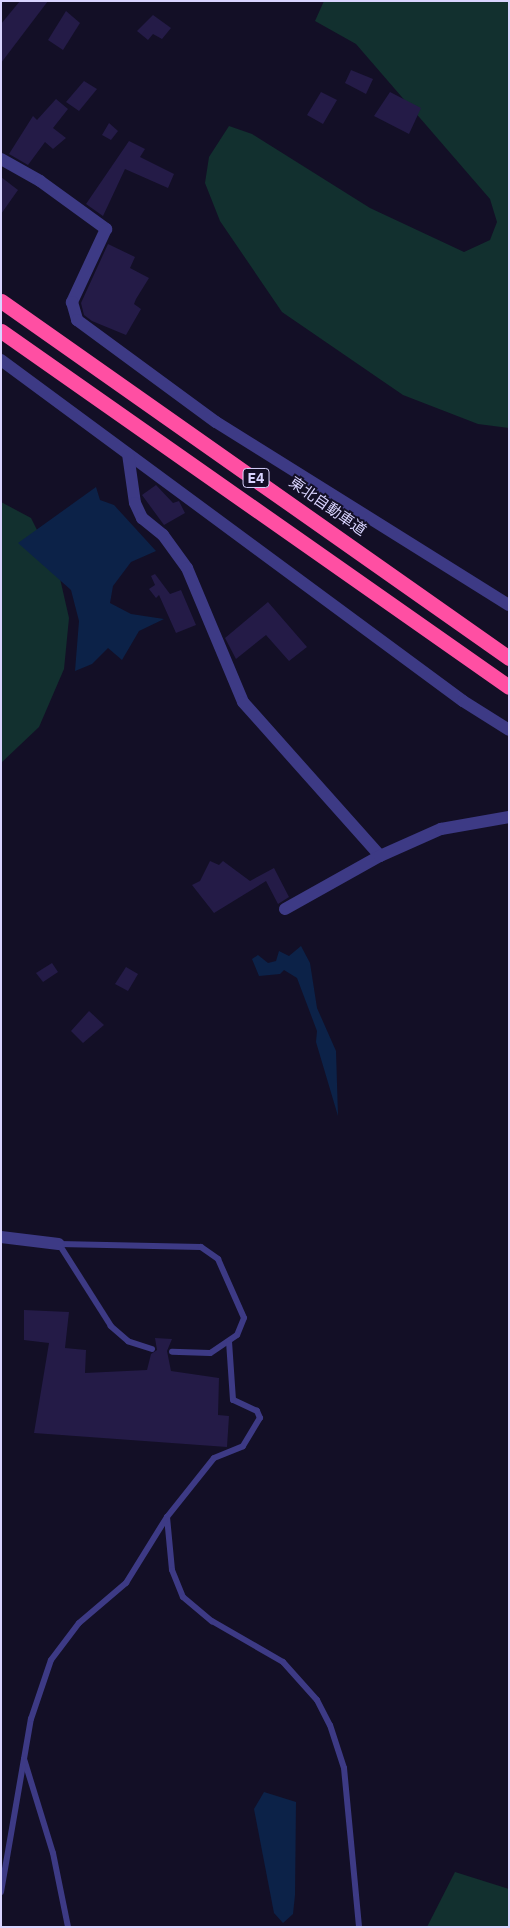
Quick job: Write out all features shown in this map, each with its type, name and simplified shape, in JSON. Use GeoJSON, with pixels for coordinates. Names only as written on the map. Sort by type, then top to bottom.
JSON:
{"type":"FeatureCollection","features":[{"type":"Feature","properties":{"kind":"highway","name":"東北自動車道"},"geometry":{"type":"LineString","coordinates":[[1,301],[509,658]]}},
{"type":"Feature","properties":{"kind":"highway","name":"E4"},"geometry":{"type":"LineString","coordinates":[[1,331],[509,687]]}},
{"type":"Feature","properties":{"kind":"street"},"geometry":{"type":"LineString","coordinates":[[1,159],[40,181],[106,229],[72,302],[77,320],[216,422],[509,605]]}},
{"type":"Feature","properties":{"kind":"street"},"geometry":{"type":"LineString","coordinates":[[1,360],[463,701],[509,730]]}},
{"type":"Feature","properties":{"kind":"street"},"geometry":{"type":"LineString","coordinates":[[128,454],[135,503],[142,518],[163,535],[187,568],[243,702],[380,856]]}},
{"type":"Feature","properties":{"kind":"street"},"geometry":{"type":"LineString","coordinates":[[285,909],[380,856],[441,829],[509,817]]}},
{"type":"Feature","properties":{"kind":"street"},"geometry":{"type":"LineString","coordinates":[[1,1237],[59,1244]]}},
{"type":"Feature","properties":{"kind":"lane"},"geometry":{"type":"LineString","coordinates":[[59,1244],[201,1247],[223,1268],[244,1318],[229,1342],[210,1353],[172,1352]]}},
{"type":"Feature","properties":{"kind":"lane"},"geometry":{"type":"LineString","coordinates":[[59,1244],[111,1326],[128,1341],[152,1349]]}},
{"type":"Feature","properties":{"kind":"lane"},"geometry":{"type":"LineString","coordinates":[[1,1892],[24,1756],[43,1681],[63,1640],[126,1583],[167,1517],[214,1458],[243,1446],[260,1418],[258,1411],[233,1400],[233,1360],[229,1342]]}},
{"type":"Feature","properties":{"kind":"lane"},"geometry":{"type":"LineString","coordinates":[[167,1517],[172,1570],[183,1597],[206,1617],[283,1662],[317,1700],[330,1725],[344,1768],[359,1927]]}},
{"type":"Feature","properties":{"kind":"lane"},"geometry":{"type":"LineString","coordinates":[[24,1756],[53,1853],[68,1927]]}},
{"type":"Feature","properties":{"kind":"green space"},"geometry":{"type":"Polygon","coordinates":[[[324,1],[509,1],[509,428],[478,424],[403,395],[282,312],[220,221],[205,183],[209,157],[229,126],[252,134],[370,208],[464,252],[490,240],[497,222],[490,199],[356,44],[315,21],[324,1]]]}},
{"type":"Feature","properties":{"kind":"green space"},"geometry":{"type":"Polygon","coordinates":[[[1,502],[31,518],[59,574],[69,618],[64,669],[39,727],[1,763],[1,502]]]}},
{"type":"Feature","properties":{"kind":"green space"},"geometry":{"type":"Polygon","coordinates":[[[455,1872],[509,1889],[509,1927],[427,1927],[455,1872]]]}},
{"type":"Feature","properties":{"kind":"water"},"geometry":{"type":"Polygon","coordinates":[[[96,487],[100,500],[114,505],[156,551],[131,562],[113,586],[110,603],[131,614],[164,619],[139,631],[122,660],[108,648],[92,664],[75,671],[79,621],[71,590],[18,543],[96,487]]]}},
{"type":"Feature","properties":{"kind":"water"},"geometry":{"type":"Polygon","coordinates":[[[301,946],[310,963],[317,1008],[336,1051],[338,1116],[316,1042],[317,1031],[297,978],[284,970],[280,974],[259,976],[252,959],[258,955],[268,963],[276,961],[279,951],[289,956],[301,946]]]}},
{"type":"Feature","properties":{"kind":"water"},"geometry":{"type":"Polygon","coordinates":[[[264,1792],[296,1802],[293,1914],[283,1923],[274,1913],[254,1809],[264,1792]]]}},
{"type":"Feature","properties":{"kind":"building"},"geometry":{"type":"Polygon","coordinates":[[[20,1],[48,1],[1,63],[1,24],[20,1]]]}},
{"type":"Feature","properties":{"kind":"building"},"geometry":{"type":"Polygon","coordinates":[[[66,11],[80,23],[63,50],[48,40],[66,11]]]}},
{"type":"Feature","properties":{"kind":"building"},"geometry":{"type":"Polygon","coordinates":[[[153,15],[171,28],[162,39],[153,34],[148,40],[137,31],[153,15]]]}},
{"type":"Feature","properties":{"kind":"building"},"geometry":{"type":"Polygon","coordinates":[[[351,70],[373,79],[366,94],[345,83],[351,70]]]}},
{"type":"Feature","properties":{"kind":"building"},"geometry":{"type":"Polygon","coordinates":[[[84,81],[97,89],[79,111],[66,102],[84,81]]]}},
{"type":"Feature","properties":{"kind":"building"},"geometry":{"type":"Polygon","coordinates":[[[321,92],[337,100],[323,124],[307,115],[321,92]]]}},
{"type":"Feature","properties":{"kind":"building"},"geometry":{"type":"Polygon","coordinates":[[[390,92],[421,108],[409,134],[374,116],[390,92]]]}},
{"type":"Feature","properties":{"kind":"building"},"geometry":{"type":"Polygon","coordinates":[[[56,99],[68,109],[53,128],[66,138],[53,149],[45,142],[28,165],[9,154],[33,116],[37,120],[56,99]]]}},
{"type":"Feature","properties":{"kind":"building"},"geometry":{"type":"Polygon","coordinates":[[[109,123],[118,131],[111,140],[102,135],[109,123]]]}},
{"type":"Feature","properties":{"kind":"building"},"geometry":{"type":"Polygon","coordinates":[[[129,141],[145,149],[140,157],[174,174],[168,188],[125,169],[103,216],[86,204],[129,141]]]}},
{"type":"Feature","properties":{"kind":"building"},"geometry":{"type":"Polygon","coordinates":[[[1,177],[18,190],[1,214],[1,177]]]}},
{"type":"Feature","properties":{"kind":"building"},"geometry":{"type":"Polygon","coordinates":[[[108,244],[135,257],[130,268],[149,278],[136,299],[134,304],[141,309],[126,335],[92,321],[84,315],[81,303],[108,244]]]}},
{"type":"Feature","properties":{"kind":"building"},"geometry":{"type":"Polygon","coordinates":[[[156,485],[173,503],[179,501],[185,513],[164,525],[142,495],[156,485]]]}},
{"type":"Feature","properties":{"kind":"building"},"geometry":{"type":"Polygon","coordinates":[[[155,574],[170,594],[181,590],[196,625],[176,633],[159,595],[156,598],[149,589],[155,585],[151,576],[155,574]]]}},
{"type":"Feature","properties":{"kind":"building"},"geometry":{"type":"Polygon","coordinates":[[[268,602],[307,647],[289,661],[266,635],[236,659],[225,638],[268,602]]]}},
{"type":"Feature","properties":{"kind":"building"},"geometry":{"type":"Polygon","coordinates":[[[210,861],[219,865],[223,861],[250,881],[274,868],[289,897],[278,904],[266,881],[214,913],[192,885],[200,881],[210,861]]]}},
{"type":"Feature","properties":{"kind":"building"},"geometry":{"type":"Polygon","coordinates":[[[52,963],[58,972],[43,982],[36,973],[52,963]]]}},
{"type":"Feature","properties":{"kind":"building"},"geometry":{"type":"Polygon","coordinates":[[[126,967],[138,974],[128,991],[115,984],[126,967]]]}},
{"type":"Feature","properties":{"kind":"building"},"geometry":{"type":"Polygon","coordinates":[[[89,1011],[104,1025],[83,1043],[71,1031],[89,1011]]]}},
{"type":"Feature","properties":{"kind":"building"},"geometry":{"type":"Polygon","coordinates":[[[24,1310],[69,1312],[65,1348],[86,1350],[85,1373],[147,1370],[151,1354],[157,1350],[155,1338],[172,1339],[167,1351],[171,1371],[219,1378],[218,1415],[229,1416],[227,1447],[34,1433],[49,1343],[24,1340],[24,1310]]]}}]}
